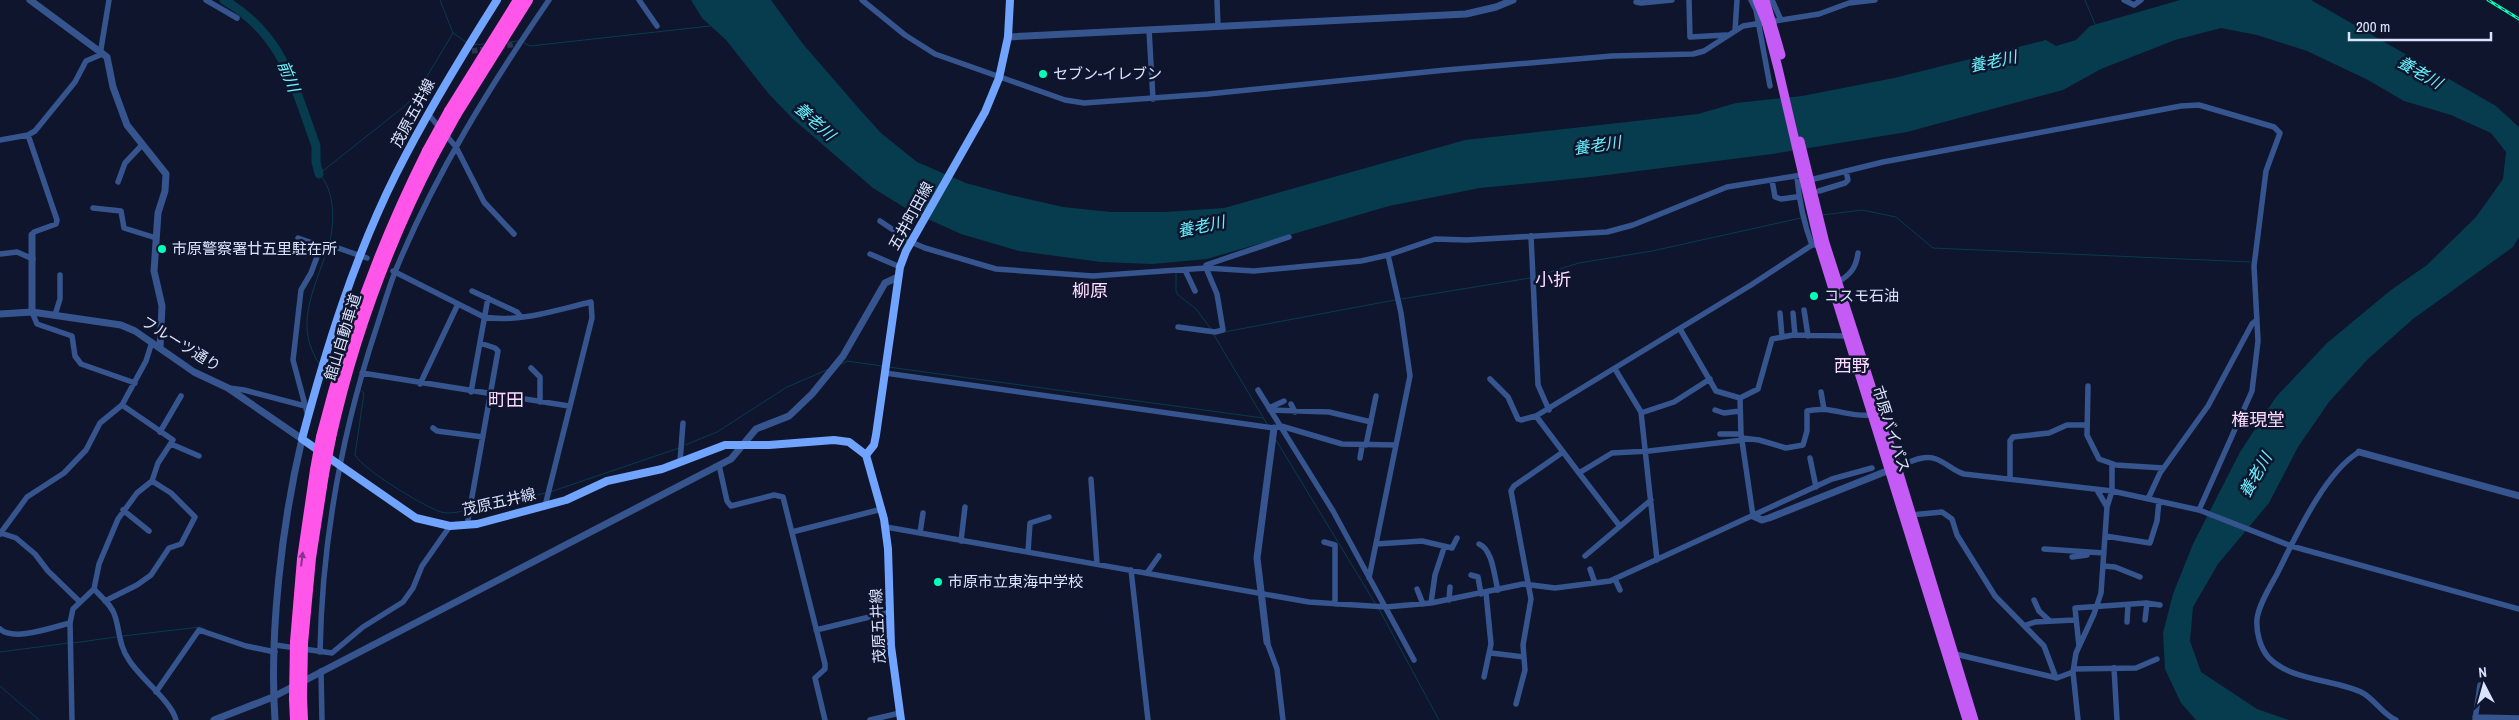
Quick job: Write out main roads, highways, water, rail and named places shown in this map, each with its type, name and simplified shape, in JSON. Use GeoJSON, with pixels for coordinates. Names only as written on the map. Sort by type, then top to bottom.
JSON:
{"type":"FeatureCollection","features":[{"type":"Feature","properties":{"kind":"highway","name":"館山自動車道"},"geometry":{"type":"LineString","coordinates":[[295,720],[298,698],[299,643],[311,558],[319,472],[335,399],[373,270],[400,205],[518,0]]}},
{"type":"Feature","properties":{"kind":"highway","name":"館山自動車道"},"geometry":{"type":"LineString","coordinates":[[452,113],[528,0]]}},
{"type":"Feature","properties":{"kind":"highway","name":"市原バイパス"},"geometry":{"type":"LineString","coordinates":[[1757,0],[1770,22]]}},
{"type":"Feature","properties":{"kind":"highway","name":"市原バイパス"},"geometry":{"type":"LineString","coordinates":[[1765,0],[1803,172],[1816,244],[1872,415],[1912,515],[1967,720]]}},
{"type":"Feature","properties":{"kind":"highway","name":"市原バイパス"},"geometry":{"type":"LineString","coordinates":[[1803,172],[1950,653],[1974,720]]}},
{"type":"Feature","properties":{"kind":"highway","name":"館山自動車道"},"geometry":{"type":"LineString","coordinates":[[298,698],[303,720]]}},
{"type":"Feature","properties":{"kind":"main road","name":"茂原五井線"},"geometry":{"type":"LineString","coordinates":[[497,0],[468,51],[428,114],[395,175],[324,358],[302,439],[416,518],[450,526],[467,525],[566,500],[608,481],[650,472],[714,448],[744,444],[769,445],[844,440],[853,444],[866,455],[886,527],[891,646],[900,716]]}},
{"type":"Feature","properties":{"kind":"main road","name":"五井町田線"},"geometry":{"type":"LineString","coordinates":[[866,455],[874,445],[876,435],[900,267],[911,242],[985,112],[999,78],[1008,38],[1010,0]]}},
{"type":"Feature","properties":{"kind":"water","name":"養老川"},"geometry":{"type":"Polygon","coordinates":[[[691,0],[771,0],[803,44],[861,111],[881,133],[917,162],[966,183],[1063,207],[1111,212],[1165,212],[1224,208],[1465,140],[1698,114],[1736,103],[1802,96],[1894,78],[2046,40],[2056,46],[2076,40],[2090,26],[2180,0],[2311,0],[2496,106],[2519,127],[2519,237],[2513,247],[2413,319],[2368,359],[2329,402],[2298,447],[2269,503],[2218,564],[2193,607],[2190,641],[2201,672],[2257,709],[2289,720],[2196,720],[2181,703],[2165,669],[2163,633],[2173,594],[2193,544],[2240,452],[2276,397],[2327,343],[2391,290],[2427,265],[2476,217],[2503,179],[2506,152],[2491,133],[2451,115],[2404,101],[2368,80],[2307,51],[2257,35],[2221,28],[2175,40],[2101,69],[2063,90],[1907,132],[1772,154],[1591,177],[1480,188],[1389,206],[1207,259],[1152,264],[1101,262],[1019,251],[961,234],[910,211],[873,188],[793,119],[768,93],[726,40],[702,18],[691,0]]]}},
{"type":"Feature","properties":{"kind":"waterway","name":"前川"},"geometry":{"type":"LineString","coordinates":[[224,0],[244,14],[260,29],[284,63],[293,82],[316,146],[316,162],[319,174]]}},
{"type":"Feature","properties":{"kind":"waterway"},"geometry":{"type":"LineString","coordinates":[[440,0],[453,33],[466,42]]}},
{"type":"Feature","properties":{"kind":"waterway"},"geometry":{"type":"LineString","coordinates":[[2085,0],[2095,24]]}},
{"type":"Feature","properties":{"kind":"waterway"},"geometry":{"type":"LineString","coordinates":[[524,43],[530,46],[710,26]]}},
{"type":"Feature","properties":{"kind":"waterway"},"geometry":{"type":"LineString","coordinates":[[329,244],[333,217],[331,197],[324,180],[319,174],[406,105],[417,93],[453,33]]}},
{"type":"Feature","properties":{"kind":"waterway"},"geometry":{"type":"LineString","coordinates":[[507,42],[518,41]]}},
{"type":"Feature","properties":{"kind":"waterway"},"geometry":{"type":"LineString","coordinates":[[472,45],[485,44]]}},
{"type":"Feature","properties":{"kind":"waterway"},"geometry":{"type":"LineString","coordinates":[[1822,215],[1862,210],[1896,217],[1933,248],[2251,262]]}},
{"type":"Feature","properties":{"kind":"waterway"},"geometry":{"type":"LineString","coordinates":[[1534,277],[1579,263],[1652,251],[1801,218]]}},
{"type":"Feature","properties":{"kind":"waterway"},"geometry":{"type":"LineString","coordinates":[[320,365],[312,351],[307,322],[308,308],[327,250]]}},
{"type":"Feature","properties":{"kind":"waterway"},"geometry":{"type":"LineString","coordinates":[[1176,272],[1176,291],[1178,295],[1196,309],[1211,329]]}},
{"type":"Feature","properties":{"kind":"waterway"},"geometry":{"type":"LineString","coordinates":[[1401,299],[1530,278]]}},
{"type":"Feature","properties":{"kind":"waterway"},"geometry":{"type":"LineString","coordinates":[[1224,332],[1395,300]]}},
{"type":"Feature","properties":{"kind":"waterway"},"geometry":{"type":"LineString","coordinates":[[1214,335],[1267,424]]}},
{"type":"Feature","properties":{"kind":"waterway"},"geometry":{"type":"LineString","coordinates":[[842,364],[847,361],[882,366]]}},
{"type":"Feature","properties":{"kind":"waterway"},"geometry":{"type":"LineString","coordinates":[[888,367],[1263,418]]}},
{"type":"Feature","properties":{"kind":"waterway"},"geometry":{"type":"LineString","coordinates":[[324,369],[333,375]]}},
{"type":"Feature","properties":{"kind":"waterway"},"geometry":{"type":"LineString","coordinates":[[685,445],[717,432],[787,387],[829,369]]}},
{"type":"Feature","properties":{"kind":"waterway"},"geometry":{"type":"LineString","coordinates":[[361,391],[364,393],[355,455],[361,462],[393,486],[438,511],[449,513],[468,510]]}},
{"type":"Feature","properties":{"kind":"waterway"},"geometry":{"type":"LineString","coordinates":[[1276,440],[1375,603]]}},
{"type":"Feature","properties":{"kind":"waterway"},"geometry":{"type":"LineString","coordinates":[[550,492],[679,448]]}},
{"type":"Feature","properties":{"kind":"waterway"},"geometry":{"type":"LineString","coordinates":[[472,509],[546,493]]}},
{"type":"Feature","properties":{"kind":"waterway"},"geometry":{"type":"LineString","coordinates":[[1379,609],[1439,720]]}},
{"type":"Feature","properties":{"kind":"waterway"},"geometry":{"type":"LineString","coordinates":[[123,636],[200,627],[205,629]]}},
{"type":"Feature","properties":{"kind":"waterway"},"geometry":{"type":"LineString","coordinates":[[73,643],[116,637]]}},
{"type":"Feature","properties":{"kind":"waterway"},"geometry":{"type":"LineString","coordinates":[[0,652],[69,643]]}},
{"type":"Feature","properties":{"kind":"waterway"},"geometry":{"type":"LineString","coordinates":[[0,686],[39,720]]}},
{"type":"Feature","properties":{"kind":"tunnel"},"geometry":{"type":"LineString","coordinates":[[499,47],[516,44]]}},
{"type":"Feature","properties":{"kind":"tunnel"},"geometry":{"type":"LineString","coordinates":[[472,51],[487,49]]}},
{"type":"Feature","properties":{"kind":"railway"},"geometry":{"type":"LineString","coordinates":[[2488,0],[2519,19]]}},
{"type":"Feature","properties":{"kind":"place","name":"セブン-イレブン"},"geometry":{"type":"Point","coordinates":[1043,74]}},
{"type":"Feature","properties":{"kind":"place","name":"市原警察署廿五里駐在所"},"geometry":{"type":"Point","coordinates":[162,249]}},
{"type":"Feature","properties":{"kind":"place","name":"コスモ石油"},"geometry":{"type":"Point","coordinates":[1814,296]}},
{"type":"Feature","properties":{"kind":"place","name":"市原市立東海中学校"},"geometry":{"type":"Point","coordinates":[938,582]}},
{"type":"Feature","properties":{"kind":"district","name":"小折"},"geometry":{"type":"Point","coordinates":[1553,280]}},
{"type":"Feature","properties":{"kind":"district","name":"柳原"},"geometry":{"type":"Point","coordinates":[1090,291]}},
{"type":"Feature","properties":{"kind":"district","name":"西野"},"geometry":{"type":"Point","coordinates":[1852,366]}},
{"type":"Feature","properties":{"kind":"district","name":"町田"},"geometry":{"type":"Point","coordinates":[506,400]}},
{"type":"Feature","properties":{"kind":"district","name":"権現堂"},"geometry":{"type":"Point","coordinates":[2258,420]}}]}
